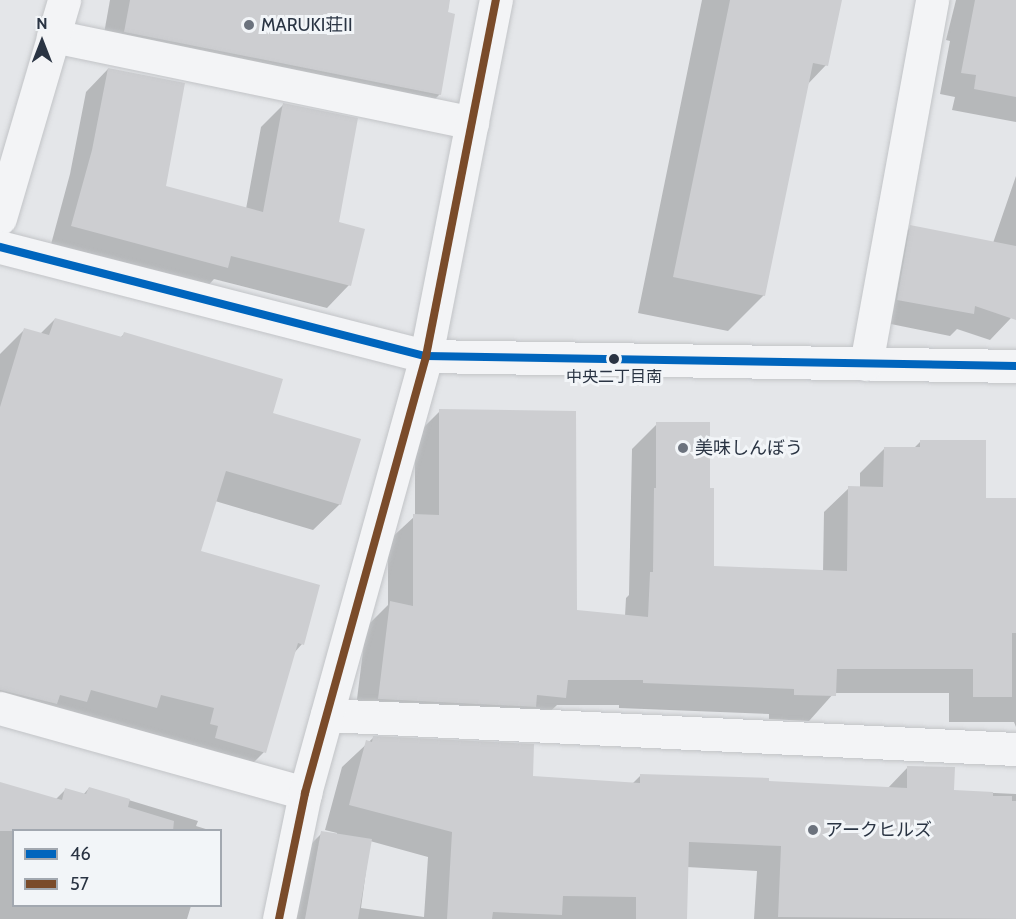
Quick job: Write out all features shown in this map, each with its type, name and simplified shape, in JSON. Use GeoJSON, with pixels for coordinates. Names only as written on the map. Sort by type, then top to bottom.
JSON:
{"type":"FeatureCollection","features":[{"type":"Feature","properties":{"kind":"street"},"geometry":{"type":"LineString","coordinates":[[0,218],[64,0]]}},
{"type":"Feature","properties":{"kind":"street"},"geometry":{"type":"LineString","coordinates":[[279,919],[305,793],[426,356],[496,0]]}},
{"type":"Feature","properties":{"kind":"street"},"geometry":{"type":"LineString","coordinates":[[866,364],[932,0]]}},
{"type":"Feature","properties":{"kind":"street"},"geometry":{"type":"LineString","coordinates":[[53,36],[472,123]]}},
{"type":"Feature","properties":{"kind":"street"},"geometry":{"type":"LineString","coordinates":[[0,247],[426,356],[1016,366]]}},
{"type":"Feature","properties":{"kind":"street"},"geometry":{"type":"LineString","coordinates":[[0,708],[305,793]]}},
{"type":"Feature","properties":{"kind":"street"},"geometry":{"type":"LineString","coordinates":[[327,715],[1016,749]]}},
{"type":"Feature","properties":{"kind":"building"},"geometry":{"type":"Polygon","coordinates":[[[130,0],[450,0],[448,12],[455,14],[441,95],[124,32],[130,0]]]}},
{"type":"Feature","properties":{"kind":"building"},"geometry":{"type":"Polygon","coordinates":[[[730,0],[842,0],[828,66],[813,63],[765,296],[673,277],[730,0]]]}},
{"type":"Feature","properties":{"kind":"building"},"geometry":{"type":"Polygon","coordinates":[[[975,0],[1016,0],[1016,97],[974,89],[976,75],[961,73],[975,0]]]}},
{"type":"Feature","properties":{"kind":"building"},"geometry":{"type":"Polygon","coordinates":[[[108,68],[185,83],[166,186],[263,212],[283,103],[358,118],[339,222],[365,229],[351,286],[231,256],[228,268],[71,226],[92,150],[108,68]]]}},
{"type":"Feature","properties":{"kind":"building"},"geometry":{"type":"Polygon","coordinates":[[[910,225],[1016,246],[1016,320],[975,306],[974,314],[897,300],[910,225]]]}},
{"type":"Feature","properties":{"kind":"building"},"geometry":{"type":"Polygon","coordinates":[[[55,318],[122,337],[124,332],[283,379],[273,413],[361,439],[341,505],[226,471],[201,551],[320,585],[304,645],[298,643],[266,753],[215,738],[218,726],[210,724],[214,708],[161,695],[157,708],[91,690],[87,702],[60,695],[57,704],[0,690],[0,407],[24,328],[49,335],[55,318]]]}},
{"type":"Feature","properties":{"kind":"building"},"geometry":{"type":"Polygon","coordinates":[[[439,409],[576,411],[577,610],[648,617],[650,572],[653,572],[656,422],[710,422],[710,488],[714,488],[714,566],[847,571],[848,486],[883,487],[884,447],[920,447],[920,440],[986,440],[986,498],[1016,498],[1016,633],[1012,633],[1012,697],[973,697],[973,669],[837,669],[836,696],[794,695],[794,689],[643,683],[643,680],[568,680],[566,698],[537,695],[536,707],[378,699],[390,601],[413,606],[413,514],[439,515],[439,409]]]}},
{"type":"Feature","properties":{"kind":"building"},"geometry":{"type":"Polygon","coordinates":[[[373,736],[534,744],[533,776],[640,783],[640,774],[769,778],[769,781],[907,788],[907,766],[955,767],[954,790],[993,792],[993,796],[1012,796],[1012,801],[1016,801],[1016,919],[778,917],[781,846],[689,842],[687,919],[636,919],[636,897],[563,896],[562,915],[493,912],[492,919],[447,919],[452,832],[349,805],[366,740],[372,742],[373,736]]]}},
{"type":"Feature","properties":{"kind":"building"},"geometry":{"type":"Polygon","coordinates":[[[0,782],[62,800],[65,788],[86,794],[89,787],[130,799],[128,807],[174,821],[173,829],[12,829],[12,831],[0,831],[0,782]]]}},
{"type":"Feature","properties":{"kind":"building"},"geometry":{"type":"Polygon","coordinates":[[[321,831],[372,839],[358,919],[305,919],[321,831]]]}},
{"type":"Feature","properties":{"kind":"transit line","name":"57"},"geometry":{"type":"LineString","coordinates":[[279,919],[305,793],[426,356],[496,0]]}},
{"type":"Feature","properties":{"kind":"transit line","name":"46"},"geometry":{"type":"LineString","coordinates":[[0,247],[426,356],[1016,366]]}},
{"type":"Feature","properties":{"kind":"place","name":"MARUKI荘II"},"geometry":{"type":"Point","coordinates":[249,25]}},
{"type":"Feature","properties":{"kind":"place","name":"中央二丁目南"},"geometry":{"type":"Point","coordinates":[614,359]}},
{"type":"Feature","properties":{"kind":"place","name":"美味しんぼう"},"geometry":{"type":"Point","coordinates":[683,448]}},
{"type":"Feature","properties":{"kind":"place","name":"アークヒルズ"},"geometry":{"type":"Point","coordinates":[813,830]}}]}
